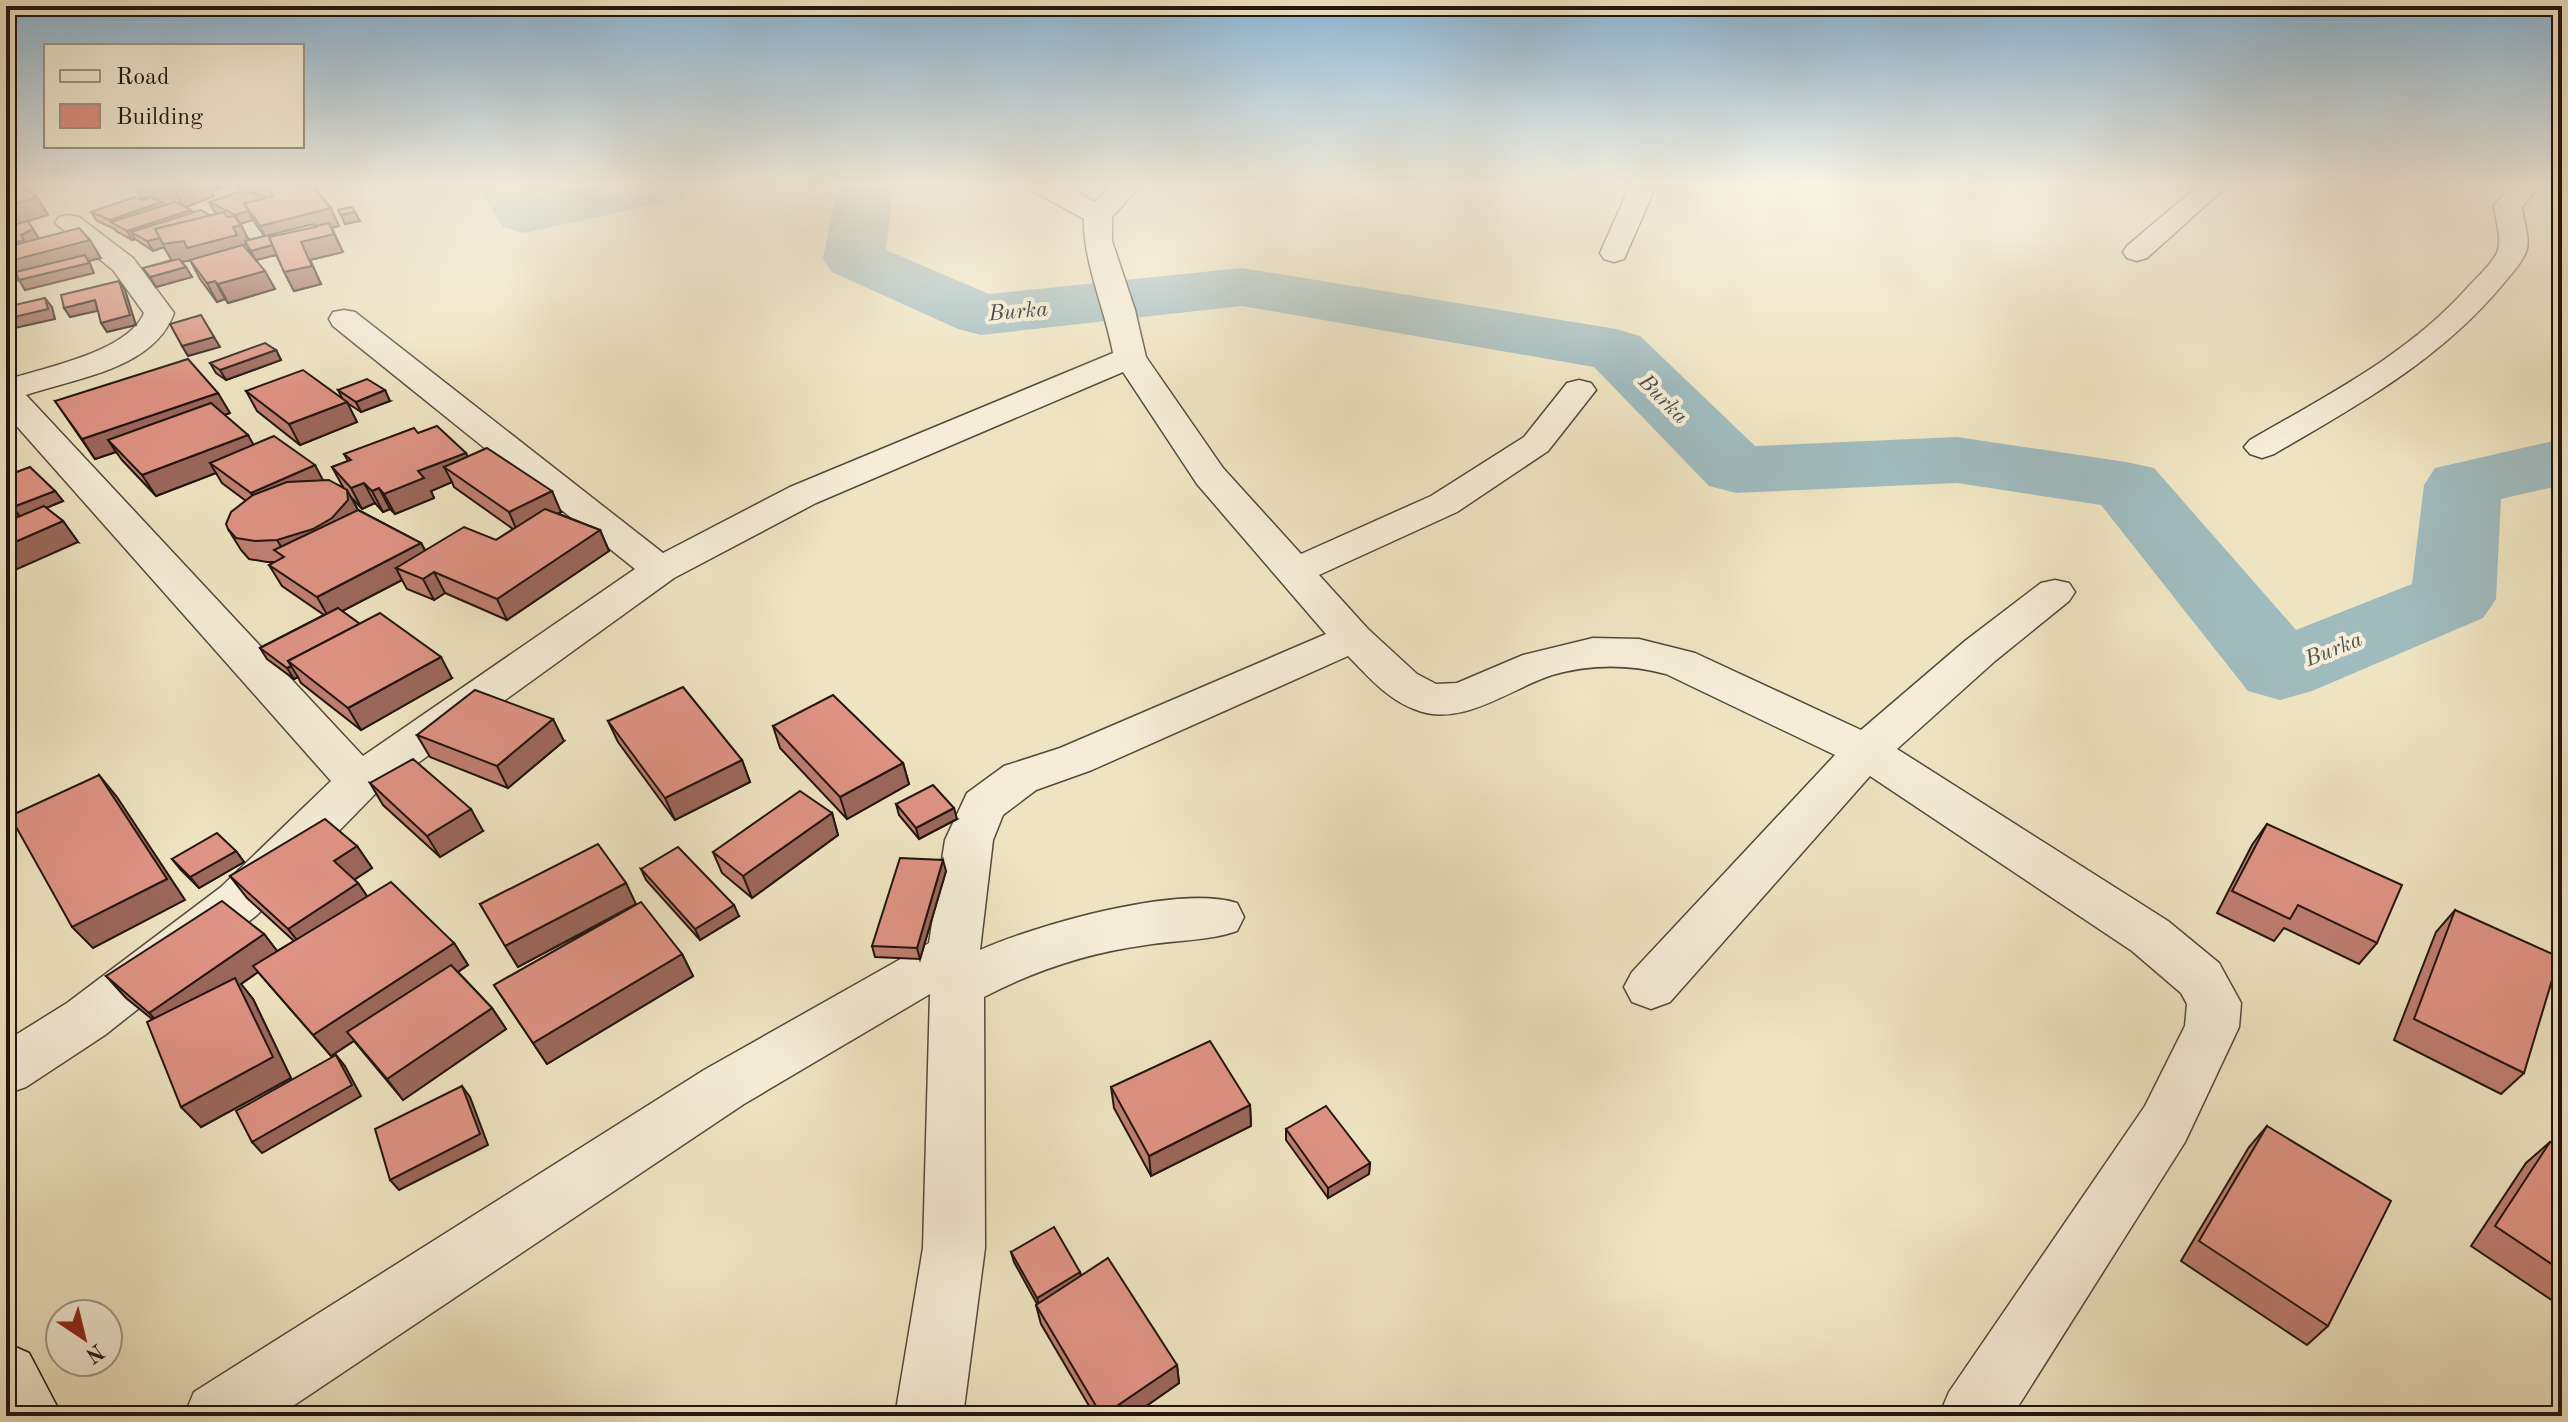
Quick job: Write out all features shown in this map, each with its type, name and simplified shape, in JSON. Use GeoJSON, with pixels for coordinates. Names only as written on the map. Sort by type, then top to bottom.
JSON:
{"type":"FeatureCollection","features":[{"type":"Feature","properties":{"kind":"street"},"geometry":{"type":"LineString","coordinates":[[108,252],[123,264],[159,313],[155,326],[144,338],[124,350],[6,392],[359,782]]}},
{"type":"Feature","properties":{"kind":"street"},"geometry":{"type":"LineString","coordinates":[[1102,252],[1130,357],[1210,476],[1353,638],[1402,684],[1429,699],[1463,697],[1538,665],[1593,652],[1639,653],[1680,663],[1866,751],[2150,936],[2200,978],[2214,1003],[2212,1027],[2165,1124],[1973,1416]]}},
{"type":"Feature","properties":{"kind":"street"},"geometry":{"type":"LineString","coordinates":[[2262,447],[2409,361],[2471,305],[2511,252]]}},
{"type":"Feature","properties":{"kind":"street"},"geometry":{"type":"LineString","coordinates":[[344,319],[387,357],[660,570]]}},
{"type":"Feature","properties":{"kind":"street"},"geometry":{"type":"LineString","coordinates":[[6,1070],[86,1019],[239,901],[359,782],[660,570],[803,495],[1130,357]]}},
{"type":"Feature","properties":{"kind":"street"},"geometry":{"type":"LineString","coordinates":[[1294,572],[1444,504],[1536,444],[1579,390]]}},
{"type":"Feature","properties":{"kind":"street"},"geometry":{"type":"LineString","coordinates":[[1651,987],[1866,751],[1980,651],[2055,592]]}},
{"type":"Feature","properties":{"kind":"street"},"geometry":{"type":"LineString","coordinates":[[929,1416],[954,1248],[955,970],[969,840],[984,805],[1020,778],[1076,759],[1353,638]]}},
{"type":"Feature","properties":{"kind":"street"},"geometry":{"type":"LineString","coordinates":[[218,1416],[724,1087],[955,970],[1090,933],[1141,923],[1219,917]]}},
{"type":"Feature","properties":{"kind":"street"},"geometry":{"type":"LineString","coordinates":[[6,1376],[28,1416]]}},
{"type":"Feature","properties":{"kind":"building"},"geometry":{"type":"Polygon","coordinates":[[[6,252],[43,252],[6,262],[6,252]]]}},
{"type":"Feature","properties":{"kind":"building"},"geometry":{"type":"Polygon","coordinates":[[[217,252],[249,252],[265,271],[218,284],[215,281],[207,283],[190,260],[217,252]]]}},
{"type":"Feature","properties":{"kind":"building"},"geometry":{"type":"Polygon","coordinates":[[[276,252],[306,252],[312,266],[284,272],[276,252]]]}},
{"type":"Feature","properties":{"kind":"building"},"geometry":{"type":"Polygon","coordinates":[[[85,255],[89,263],[19,280],[16,272],[85,255]]]}},
{"type":"Feature","properties":{"kind":"building"},"geometry":{"type":"Polygon","coordinates":[[[179,259],[186,267],[150,277],[143,268],[179,259]]]}},
{"type":"Feature","properties":{"kind":"building"},"geometry":{"type":"Polygon","coordinates":[[[119,281],[130,315],[101,323],[95,300],[64,308],[61,295],[119,281]]]}},
{"type":"Feature","properties":{"kind":"building"},"geometry":{"type":"Polygon","coordinates":[[[45,298],[48,309],[6,319],[6,307],[45,298]]]}},
{"type":"Feature","properties":{"kind":"building"},"geometry":{"type":"Polygon","coordinates":[[[201,315],[214,337],[182,346],[170,324],[201,315]]]}},
{"type":"Feature","properties":{"kind":"building"},"geometry":{"type":"Polygon","coordinates":[[[265,343],[276,350],[220,370],[210,363],[265,343]]]}},
{"type":"Feature","properties":{"kind":"building"},"geometry":{"type":"Polygon","coordinates":[[[188,359],[218,393],[82,439],[55,401],[188,359]]]}},
{"type":"Feature","properties":{"kind":"building"},"geometry":{"type":"Polygon","coordinates":[[[303,370],[347,402],[289,424],[246,391],[303,370]]]}},
{"type":"Feature","properties":{"kind":"building"},"geometry":{"type":"Polygon","coordinates":[[[367,379],[385,390],[356,402],[338,390],[367,379]]]}},
{"type":"Feature","properties":{"kind":"building"},"geometry":{"type":"Polygon","coordinates":[[[211,403],[248,435],[142,475],[108,440],[211,403]]]}},
{"type":"Feature","properties":{"kind":"building"},"geometry":{"type":"Polygon","coordinates":[[[437,426],[466,453],[418,471],[424,478],[384,494],[379,488],[372,491],[364,483],[351,488],[332,467],[351,460],[344,454],[414,428],[418,433],[437,426]]]}},
{"type":"Feature","properties":{"kind":"building"},"geometry":{"type":"Polygon","coordinates":[[[274,436],[315,465],[251,493],[210,463],[274,436]]]}},
{"type":"Feature","properties":{"kind":"building"},"geometry":{"type":"Polygon","coordinates":[[[487,448],[552,491],[509,512],[444,467],[487,448]]]}},
{"type":"Feature","properties":{"kind":"building"},"geometry":{"type":"Polygon","coordinates":[[[30,467],[55,491],[13,507],[6,500],[6,476],[30,467]]]}},
{"type":"Feature","properties":{"kind":"building"},"geometry":{"type":"Polygon","coordinates":[[[329,480],[347,490],[348,500],[332,518],[313,529],[277,540],[255,541],[236,538],[228,529],[226,524],[231,512],[253,495],[287,482],[329,480]]]}},
{"type":"Feature","properties":{"kind":"building"},"geometry":{"type":"Polygon","coordinates":[[[44,506],[63,521],[6,546],[6,522],[44,506]]]}},
{"type":"Feature","properties":{"kind":"building"},"geometry":{"type":"Polygon","coordinates":[[[545,509],[600,530],[497,599],[434,572],[423,579],[396,568],[464,527],[496,540],[545,509]]]}},
{"type":"Feature","properties":{"kind":"building"},"geometry":{"type":"Polygon","coordinates":[[[358,510],[421,543],[317,597],[269,565],[284,557],[274,550],[358,510]]]}},
{"type":"Feature","properties":{"kind":"building"},"geometry":{"type":"Polygon","coordinates":[[[338,608],[360,624],[288,661],[291,666],[287,668],[260,648],[338,608]]]}},
{"type":"Feature","properties":{"kind":"building"},"geometry":{"type":"Polygon","coordinates":[[[380,613],[441,657],[348,708],[288,661],[380,613]]]}},
{"type":"Feature","properties":{"kind":"building"},"geometry":{"type":"Polygon","coordinates":[[[683,687],[742,760],[665,798],[608,721],[683,687]]]}},
{"type":"Feature","properties":{"kind":"building"},"geometry":{"type":"Polygon","coordinates":[[[475,690],[553,719],[497,766],[417,735],[475,690]]]}},
{"type":"Feature","properties":{"kind":"building"},"geometry":{"type":"Polygon","coordinates":[[[833,695],[903,763],[840,797],[773,726],[833,695]]]}},
{"type":"Feature","properties":{"kind":"building"},"geometry":{"type":"Polygon","coordinates":[[[413,759],[471,809],[427,836],[370,783],[413,759]]]}},
{"type":"Feature","properties":{"kind":"building"},"geometry":{"type":"Polygon","coordinates":[[[99,775],[167,879],[72,927],[10,816],[99,775]]]}},
{"type":"Feature","properties":{"kind":"building"},"geometry":{"type":"Polygon","coordinates":[[[933,785],[954,808],[916,828],[896,804],[933,785]]]}},
{"type":"Feature","properties":{"kind":"building"},"geometry":{"type":"Polygon","coordinates":[[[800,791],[832,813],[743,876],[713,852],[800,791]]]}},
{"type":"Feature","properties":{"kind":"building"},"geometry":{"type":"Polygon","coordinates":[[[325,819],[357,846],[334,861],[358,883],[288,929],[230,876],[325,819]]]}},
{"type":"Feature","properties":{"kind":"building"},"geometry":{"type":"Polygon","coordinates":[[[2267,824],[2402,885],[2377,943],[2298,905],[2290,919],[2232,891],[2267,824]]]}},
{"type":"Feature","properties":{"kind":"building"},"geometry":{"type":"Polygon","coordinates":[[[217,833],[236,851],[190,877],[172,859],[217,833]]]}},
{"type":"Feature","properties":{"kind":"building"},"geometry":{"type":"Polygon","coordinates":[[[598,844],[626,883],[505,946],[480,904],[598,844]]]}},
{"type":"Feature","properties":{"kind":"building"},"geometry":{"type":"Polygon","coordinates":[[[678,847],[734,905],[695,929],[641,869],[678,847]]]}},
{"type":"Feature","properties":{"kind":"building"},"geometry":{"type":"Polygon","coordinates":[[[900,858],[943,860],[917,948],[872,946],[900,858]]]}},
{"type":"Feature","properties":{"kind":"building"},"geometry":{"type":"Polygon","coordinates":[[[391,882],[454,943],[313,1035],[253,966],[391,882]]]}},
{"type":"Feature","properties":{"kind":"building"},"geometry":{"type":"Polygon","coordinates":[[[222,901],[264,934],[149,1013],[106,976],[222,901]]]}},
{"type":"Feature","properties":{"kind":"building"},"geometry":{"type":"Polygon","coordinates":[[[641,902],[682,954],[533,1043],[494,985],[641,902]]]}},
{"type":"Feature","properties":{"kind":"building"},"geometry":{"type":"Polygon","coordinates":[[[2455,910],[2559,957],[2524,1073],[2414,1019],[2455,910]]]}},
{"type":"Feature","properties":{"kind":"building"},"geometry":{"type":"Polygon","coordinates":[[[451,965],[492,1008],[387,1079],[347,1032],[451,965]]]}},
{"type":"Feature","properties":{"kind":"building"},"geometry":{"type":"Polygon","coordinates":[[[235,978],[273,1057],[181,1107],[147,1022],[235,978]]]}},
{"type":"Feature","properties":{"kind":"building"},"geometry":{"type":"Polygon","coordinates":[[[1210,1041],[1250,1105],[1149,1156],[1111,1087],[1210,1041]]]}},
{"type":"Feature","properties":{"kind":"building"},"geometry":{"type":"Polygon","coordinates":[[[336,1055],[352,1085],[252,1142],[236,1111],[336,1055]]]}},
{"type":"Feature","properties":{"kind":"building"},"geometry":{"type":"Polygon","coordinates":[[[462,1086],[480,1134],[390,1180],[375,1129],[462,1086]]]}},
{"type":"Feature","properties":{"kind":"building"},"geometry":{"type":"Polygon","coordinates":[[[1326,1106],[1370,1163],[1328,1188],[1286,1129],[1326,1106]]]}},
{"type":"Feature","properties":{"kind":"building"},"geometry":{"type":"Polygon","coordinates":[[[2267,1126],[2391,1201],[2328,1326],[2199,1241],[2267,1126]]]}},
{"type":"Feature","properties":{"kind":"building"},"geometry":{"type":"Polygon","coordinates":[[[2550,1142],[2562,1149],[2562,1271],[2495,1226],[2550,1142]]]}},
{"type":"Feature","properties":{"kind":"building"},"geometry":{"type":"Polygon","coordinates":[[[1054,1227],[1080,1272],[1037,1298],[1011,1252],[1054,1227]]]}},
{"type":"Feature","properties":{"kind":"building"},"geometry":{"type":"Polygon","coordinates":[[[1108,1258],[1177,1365],[1102,1416],[1036,1305],[1108,1258]]]}},
{"type":"Feature","properties":{"kind":"waterway","name":"Burka"},"geometry":{"type":"LineString","coordinates":[[855,252],[854,259],[981,315],[1242,287],[1616,350],[1736,470],[1957,460],[2126,485],[2280,670],[2453,599],[2463,485],[2562,462]]}}]}
